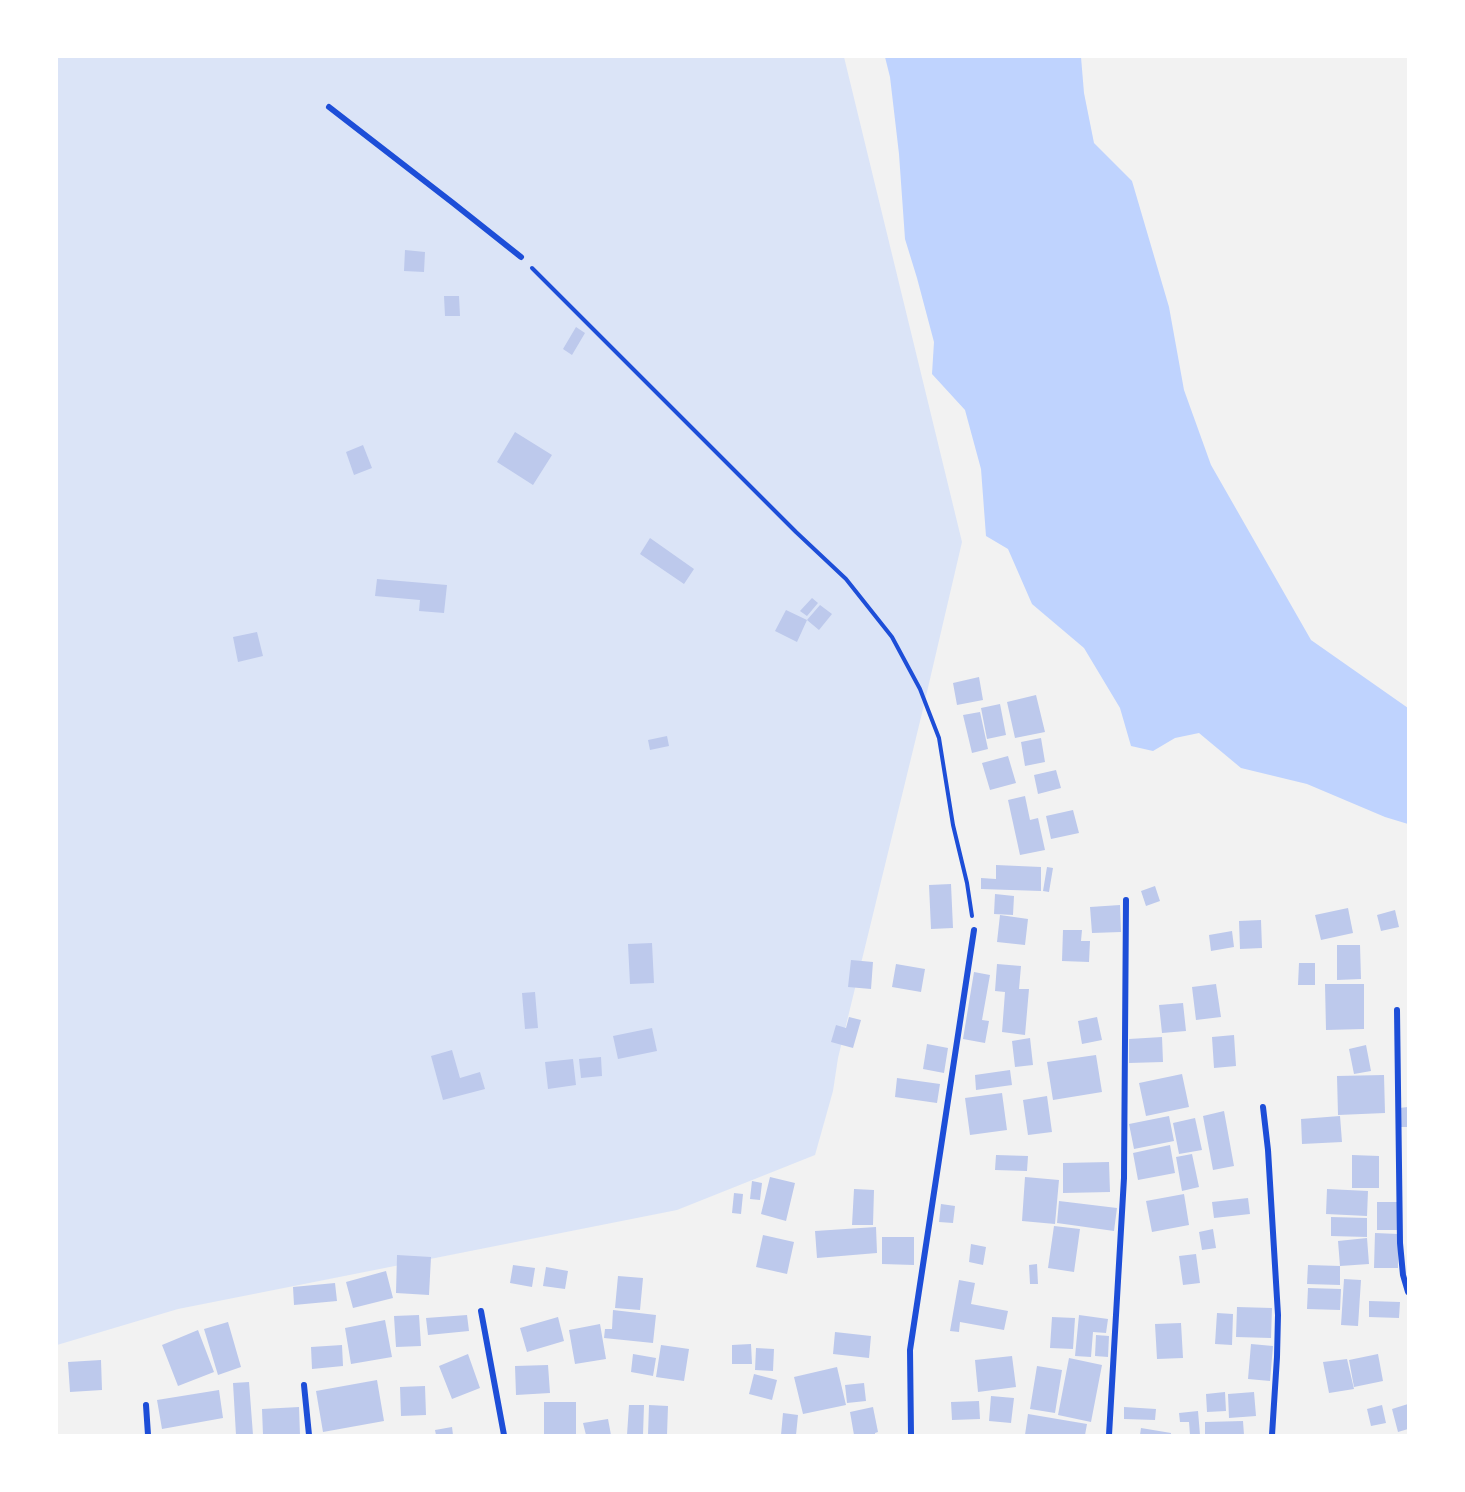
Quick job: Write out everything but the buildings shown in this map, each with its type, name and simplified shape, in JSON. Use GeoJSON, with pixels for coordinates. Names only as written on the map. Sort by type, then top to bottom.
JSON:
{"type":"FeatureCollection","features":[{"type":"Feature","properties":{"kind":"street"},"geometry":{"type":"LineString","coordinates":[[328,107],[520,257]]}},
{"type":"Feature","properties":{"kind":"street"},"geometry":{"type":"LineString","coordinates":[[1109,1435],[1124,1178],[1126,900]]}},
{"type":"Feature","properties":{"kind":"street"},"geometry":{"type":"LineString","coordinates":[[910,1435],[910,1350],[974,930]]}},
{"type":"Feature","properties":{"kind":"street"},"geometry":{"type":"LineString","coordinates":[[1397,1010],[1400,1243],[1403,1275],[1408,1292]]}},
{"type":"Feature","properties":{"kind":"street"},"geometry":{"type":"LineString","coordinates":[[1263,1107],[1268,1150],[1278,1315],[1272,1435]]}},
{"type":"Feature","properties":{"kind":"street"},"geometry":{"type":"LineString","coordinates":[[481,1311],[504,1435]]}},
{"type":"Feature","properties":{"kind":"street"},"geometry":{"type":"LineString","coordinates":[[304,1385],[309,1435]]}},
{"type":"Feature","properties":{"kind":"street"},"geometry":{"type":"LineString","coordinates":[[146,1405],[148,1435]]}},
{"type":"Feature","properties":{"kind":"path"},"geometry":{"type":"LineString","coordinates":[[520,257],[846,579],[892,636],[920,689],[939,738],[953,825],[967,884],[974,930]]}},
{"type":"Feature","properties":{"kind":"shaded area"},"geometry":{"type":"Polygon","coordinates":[[[57,57],[844,57],[962,542],[838,1058],[833,1091],[815,1155],[677,1210],[178,1309],[57,1345],[57,57]]]}},
{"type":"Feature","properties":{"kind":"water"},"geometry":{"type":"Polygon","coordinates":[[[885,57],[1081,57],[1084,93],[1094,143],[1132,181],[1169,307],[1184,390],[1211,465],[1311,640],[1408,708],[1408,824],[1385,817],[1307,784],[1241,768],[1199,733],[1175,738],[1153,751],[1131,746],[1120,708],[1084,648],[1032,604],[1008,549],[986,536],[981,469],[965,410],[932,374],[934,342],[905,239],[899,154],[890,77],[885,57]]]}}]}
